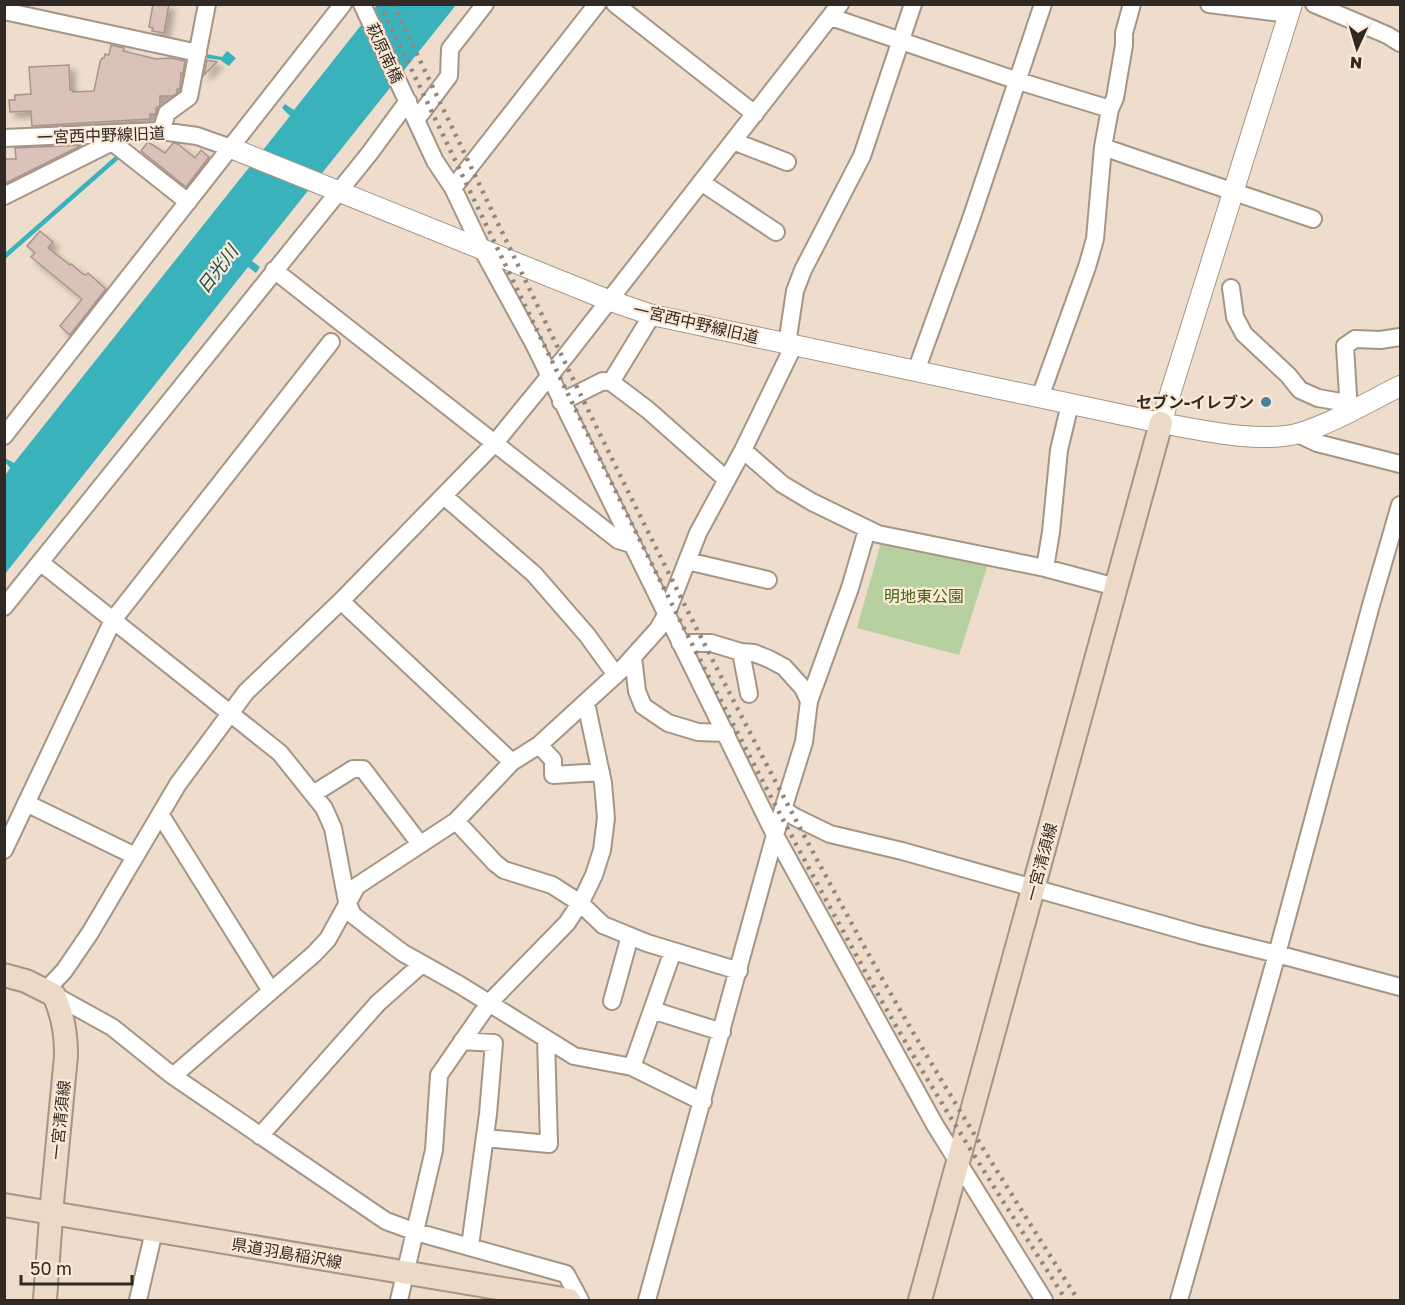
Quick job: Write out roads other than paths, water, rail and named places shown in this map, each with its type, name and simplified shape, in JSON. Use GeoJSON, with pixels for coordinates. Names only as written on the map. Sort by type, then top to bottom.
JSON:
{"type":"FeatureCollection","features":[{"type":"Feature","properties":{"kind":"main road","name":"一宮清須線"},"geometry":{"type":"LineString","coordinates":[[920,1300],[1161,423]]}},
{"type":"Feature","properties":{"kind":"main road"},"geometry":{"type":"LineString","coordinates":[[4,975],[26,981],[50,993]]}},
{"type":"Feature","properties":{"kind":"main road","name":"一宮清須線"},"geometry":{"type":"LineString","coordinates":[[45,1300],[66,1056],[63,1016],[50,993]]}},
{"type":"Feature","properties":{"kind":"main road","name":"県道羽島稲沢線"},"geometry":{"type":"LineString","coordinates":[[4,1206],[569,1300]]}},
{"type":"Feature","properties":{"kind":"street"},"geometry":{"type":"LineString","coordinates":[[5,4],[4,10],[198,53]]}},
{"type":"Feature","properties":{"kind":"street"},"geometry":{"type":"LineString","coordinates":[[161,131],[167,113],[189,97],[207,4]]}},
{"type":"Feature","properties":{"kind":"street"},"geometry":{"type":"LineString","coordinates":[[4,436],[343,4]]}},
{"type":"Feature","properties":{"kind":"street","name":"萩原南橋"},"geometry":{"type":"LineString","coordinates":[[362,4],[435,161],[453,188],[482,249],[534,344],[775,835],[918,1095],[1044,1300]]}},
{"type":"Feature","properties":{"kind":"street"},"geometry":{"type":"LineString","coordinates":[[417,120],[449,76],[450,49],[486,4]]}},
{"type":"Feature","properties":{"kind":"street"},"geometry":{"type":"LineString","coordinates":[[453,188],[597,4]]}},
{"type":"Feature","properties":{"kind":"street"},"geometry":{"type":"LineString","coordinates":[[615,4],[755,114]]}},
{"type":"Feature","properties":{"kind":"street"},"geometry":{"type":"LineString","coordinates":[[173,1076],[314,954],[328,939],[357,886],[456,821],[512,762],[539,745],[616,675],[658,629],[666,615],[698,533],[743,450],[790,345],[795,291],[803,270],[862,156],[913,4]]}},
{"type":"Feature","properties":{"kind":"street"},"geometry":{"type":"LineString","coordinates":[[916,371],[1043,4]]}},
{"type":"Feature","properties":{"kind":"street"},"geometry":{"type":"LineString","coordinates":[[1040,397],[1088,267],[1095,239],[1103,147],[1110,109],[1115,98],[1124,33],[1132,4]]}},
{"type":"Feature","properties":{"kind":"street"},"geometry":{"type":"LineString","coordinates":[[1161,423],[1290,9],[1209,4]]}},
{"type":"Feature","properties":{"kind":"street"},"geometry":{"type":"LineString","coordinates":[[1314,4],[1401,43]]}},
{"type":"Feature","properties":{"kind":"street"},"geometry":{"type":"LineString","coordinates":[[580,1300],[566,1274],[386,1221],[173,1076],[112,1027],[50,993],[90,933],[178,784],[246,692],[341,601],[494,444],[835,11],[902,41],[1018,81],[1110,109]]}},
{"type":"Feature","properties":{"kind":"street"},"geometry":{"type":"LineString","coordinates":[[4,607],[369,154],[408,101]]}},
{"type":"Feature","properties":{"kind":"street","name":"一宮西中野線旧道"},"geometry":{"type":"LineString","coordinates":[[4,138],[112,137],[161,131],[197,136],[608,300],[652,315],[1161,423],[1224,434],[1271,436],[1298,434],[1401,386]]}},
{"type":"Feature","properties":{"kind":"street"},"geometry":{"type":"LineString","coordinates":[[4,196],[112,137],[188,202]]}},
{"type":"Feature","properties":{"kind":"street"},"geometry":{"type":"LineString","coordinates":[[733,141],[787,162]]}},
{"type":"Feature","properties":{"kind":"street"},"geometry":{"type":"LineString","coordinates":[[1103,147],[1313,219]]}},
{"type":"Feature","properties":{"kind":"street"},"geometry":{"type":"LineString","coordinates":[[701,182],[776,232]]}},
{"type":"Feature","properties":{"kind":"street"},"geometry":{"type":"LineString","coordinates":[[274,270],[618,540],[631,544]]}},
{"type":"Feature","properties":{"kind":"street"},"geometry":{"type":"LineString","coordinates":[[1231,288],[1236,317],[1244,334],[1288,375],[1300,390],[1318,398],[1341,402],[1349,412]]}},
{"type":"Feature","properties":{"kind":"street"},"geometry":{"type":"LineString","coordinates":[[611,382],[652,315]]}},
{"type":"Feature","properties":{"kind":"street"},"geometry":{"type":"LineString","coordinates":[[1349,412],[1345,346],[1355,339],[1380,340],[1401,337]]}},
{"type":"Feature","properties":{"kind":"street"},"geometry":{"type":"LineString","coordinates":[[4,850],[113,620],[331,342]]}},
{"type":"Feature","properties":{"kind":"street"},"geometry":{"type":"LineString","coordinates":[[561,402],[603,381],[611,382],[648,410],[727,480]]}},
{"type":"Feature","properties":{"kind":"street"},"geometry":{"type":"LineString","coordinates":[[1046,568],[1059,450],[1071,404]]}},
{"type":"Feature","properties":{"kind":"street"},"geometry":{"type":"LineString","coordinates":[[1298,434],[1317,443],[1401,464]]}},
{"type":"Feature","properties":{"kind":"street"},"geometry":{"type":"LineString","coordinates":[[743,450],[782,484],[867,530],[1046,568],[1116,586]]}},
{"type":"Feature","properties":{"kind":"street"},"geometry":{"type":"LineString","coordinates":[[444,496],[534,574],[587,635],[616,675]]}},
{"type":"Feature","properties":{"kind":"street"},"geometry":{"type":"LineString","coordinates":[[1179,1300],[1401,505]]}},
{"type":"Feature","properties":{"kind":"street"},"geometry":{"type":"LineString","coordinates":[[647,1300],[775,835],[804,742],[809,701],[850,588],[867,530]]}},
{"type":"Feature","properties":{"kind":"street"},"geometry":{"type":"LineString","coordinates":[[687,561],[768,580]]}},
{"type":"Feature","properties":{"kind":"street"},"geometry":{"type":"LineString","coordinates":[[40,562],[280,753],[324,808],[333,828],[347,902],[354,915],[367,926],[403,953],[574,1056],[632,1067],[703,1102]]}},
{"type":"Feature","properties":{"kind":"street"},"geometry":{"type":"LineString","coordinates":[[341,601],[512,762]]}},
{"type":"Feature","properties":{"kind":"street"},"geometry":{"type":"LineString","coordinates":[[680,643],[711,643],[741,652],[754,653],[784,667],[803,687],[809,701]]}},
{"type":"Feature","properties":{"kind":"street"},"geometry":{"type":"LineString","coordinates":[[741,652],[749,694]]}},
{"type":"Feature","properties":{"kind":"street"},"geometry":{"type":"LineString","coordinates":[[633,657],[637,691],[643,706],[668,723],[698,732],[726,733]]}},
{"type":"Feature","properties":{"kind":"street"},"geometry":{"type":"LineString","coordinates":[[399,1300],[417,1232],[434,1150],[439,1075],[489,1003],[567,923],[594,875],[602,850],[606,818],[601,772],[586,703]]}},
{"type":"Feature","properties":{"kind":"street"},"geometry":{"type":"LineString","coordinates":[[539,745],[553,760],[553,775],[601,772]]}},
{"type":"Feature","properties":{"kind":"street"},"geometry":{"type":"LineString","coordinates":[[313,794],[353,769],[363,769],[420,844]]}},
{"type":"Feature","properties":{"kind":"street"},"geometry":{"type":"LineString","coordinates":[[26,803],[135,856]]}},
{"type":"Feature","properties":{"kind":"street"},"geometry":{"type":"LineString","coordinates":[[784,810],[795,818],[830,834],[902,851],[1200,935],[1401,987]]}},
{"type":"Feature","properties":{"kind":"street"},"geometry":{"type":"LineString","coordinates":[[160,814],[272,991]]}},
{"type":"Feature","properties":{"kind":"street"},"geometry":{"type":"LineString","coordinates":[[456,821],[504,870],[552,885],[580,903],[603,925],[673,951],[739,971]]}},
{"type":"Feature","properties":{"kind":"street"},"geometry":{"type":"LineString","coordinates":[[612,1001],[630,936]]}},
{"type":"Feature","properties":{"kind":"street"},"geometry":{"type":"LineString","coordinates":[[632,1067],[673,951]]}},
{"type":"Feature","properties":{"kind":"street"},"geometry":{"type":"LineString","coordinates":[[260,1136],[378,1003],[422,964]]}},
{"type":"Feature","properties":{"kind":"street"},"geometry":{"type":"LineString","coordinates":[[652,1010],[722,1032]]}},
{"type":"Feature","properties":{"kind":"street"},"geometry":{"type":"LineString","coordinates":[[485,1138],[549,1144],[546,1039]]}},
{"type":"Feature","properties":{"kind":"street"},"geometry":{"type":"LineString","coordinates":[[462,1041],[494,1043],[485,1138],[470,1246]]}},
{"type":"Feature","properties":{"kind":"street"},"geometry":{"type":"LineString","coordinates":[[138,1300],[154,1231]]}},
{"type":"Feature","properties":{"kind":"water","name":"日光川"},"geometry":{"type":"Polygon","coordinates":[[[377,5],[456,5],[252,261],[260,267],[256,273],[248,267],[5,574],[5,476],[10,468],[5,458],[14,463],[290,116],[282,108],[285,104],[294,110],[377,5]]]}},
{"type":"Feature","properties":{"kind":"water"},"geometry":{"type":"Polygon","coordinates":[[[227,51],[236,58],[229,66],[220,60],[199,57],[201,53],[222,57],[227,51]]]}},
{"type":"Feature","properties":{"kind":"waterway"},"geometry":{"type":"LineString","coordinates":[[4,257],[120,155]]}},
{"type":"Feature","properties":{"kind":"railway"},"geometry":{"type":"LineString","coordinates":[[380,4],[618,496],[805,860],[917,1062],[1066,1300]]}},
{"type":"Feature","properties":{"kind":"railway"},"geometry":{"type":"LineString","coordinates":[[393,4],[628,492],[814,854],[927,1056],[1078,1300]]}},
{"type":"Feature","properties":{"kind":"place","name":"セブン-イレブン"},"geometry":{"type":"Point","coordinates":[1266,402]}},
{"type":"Feature","properties":{"kind":"park label","name":"明地東公園"},"geometry":{"type":"Point","coordinates":[924,596]}}]}
